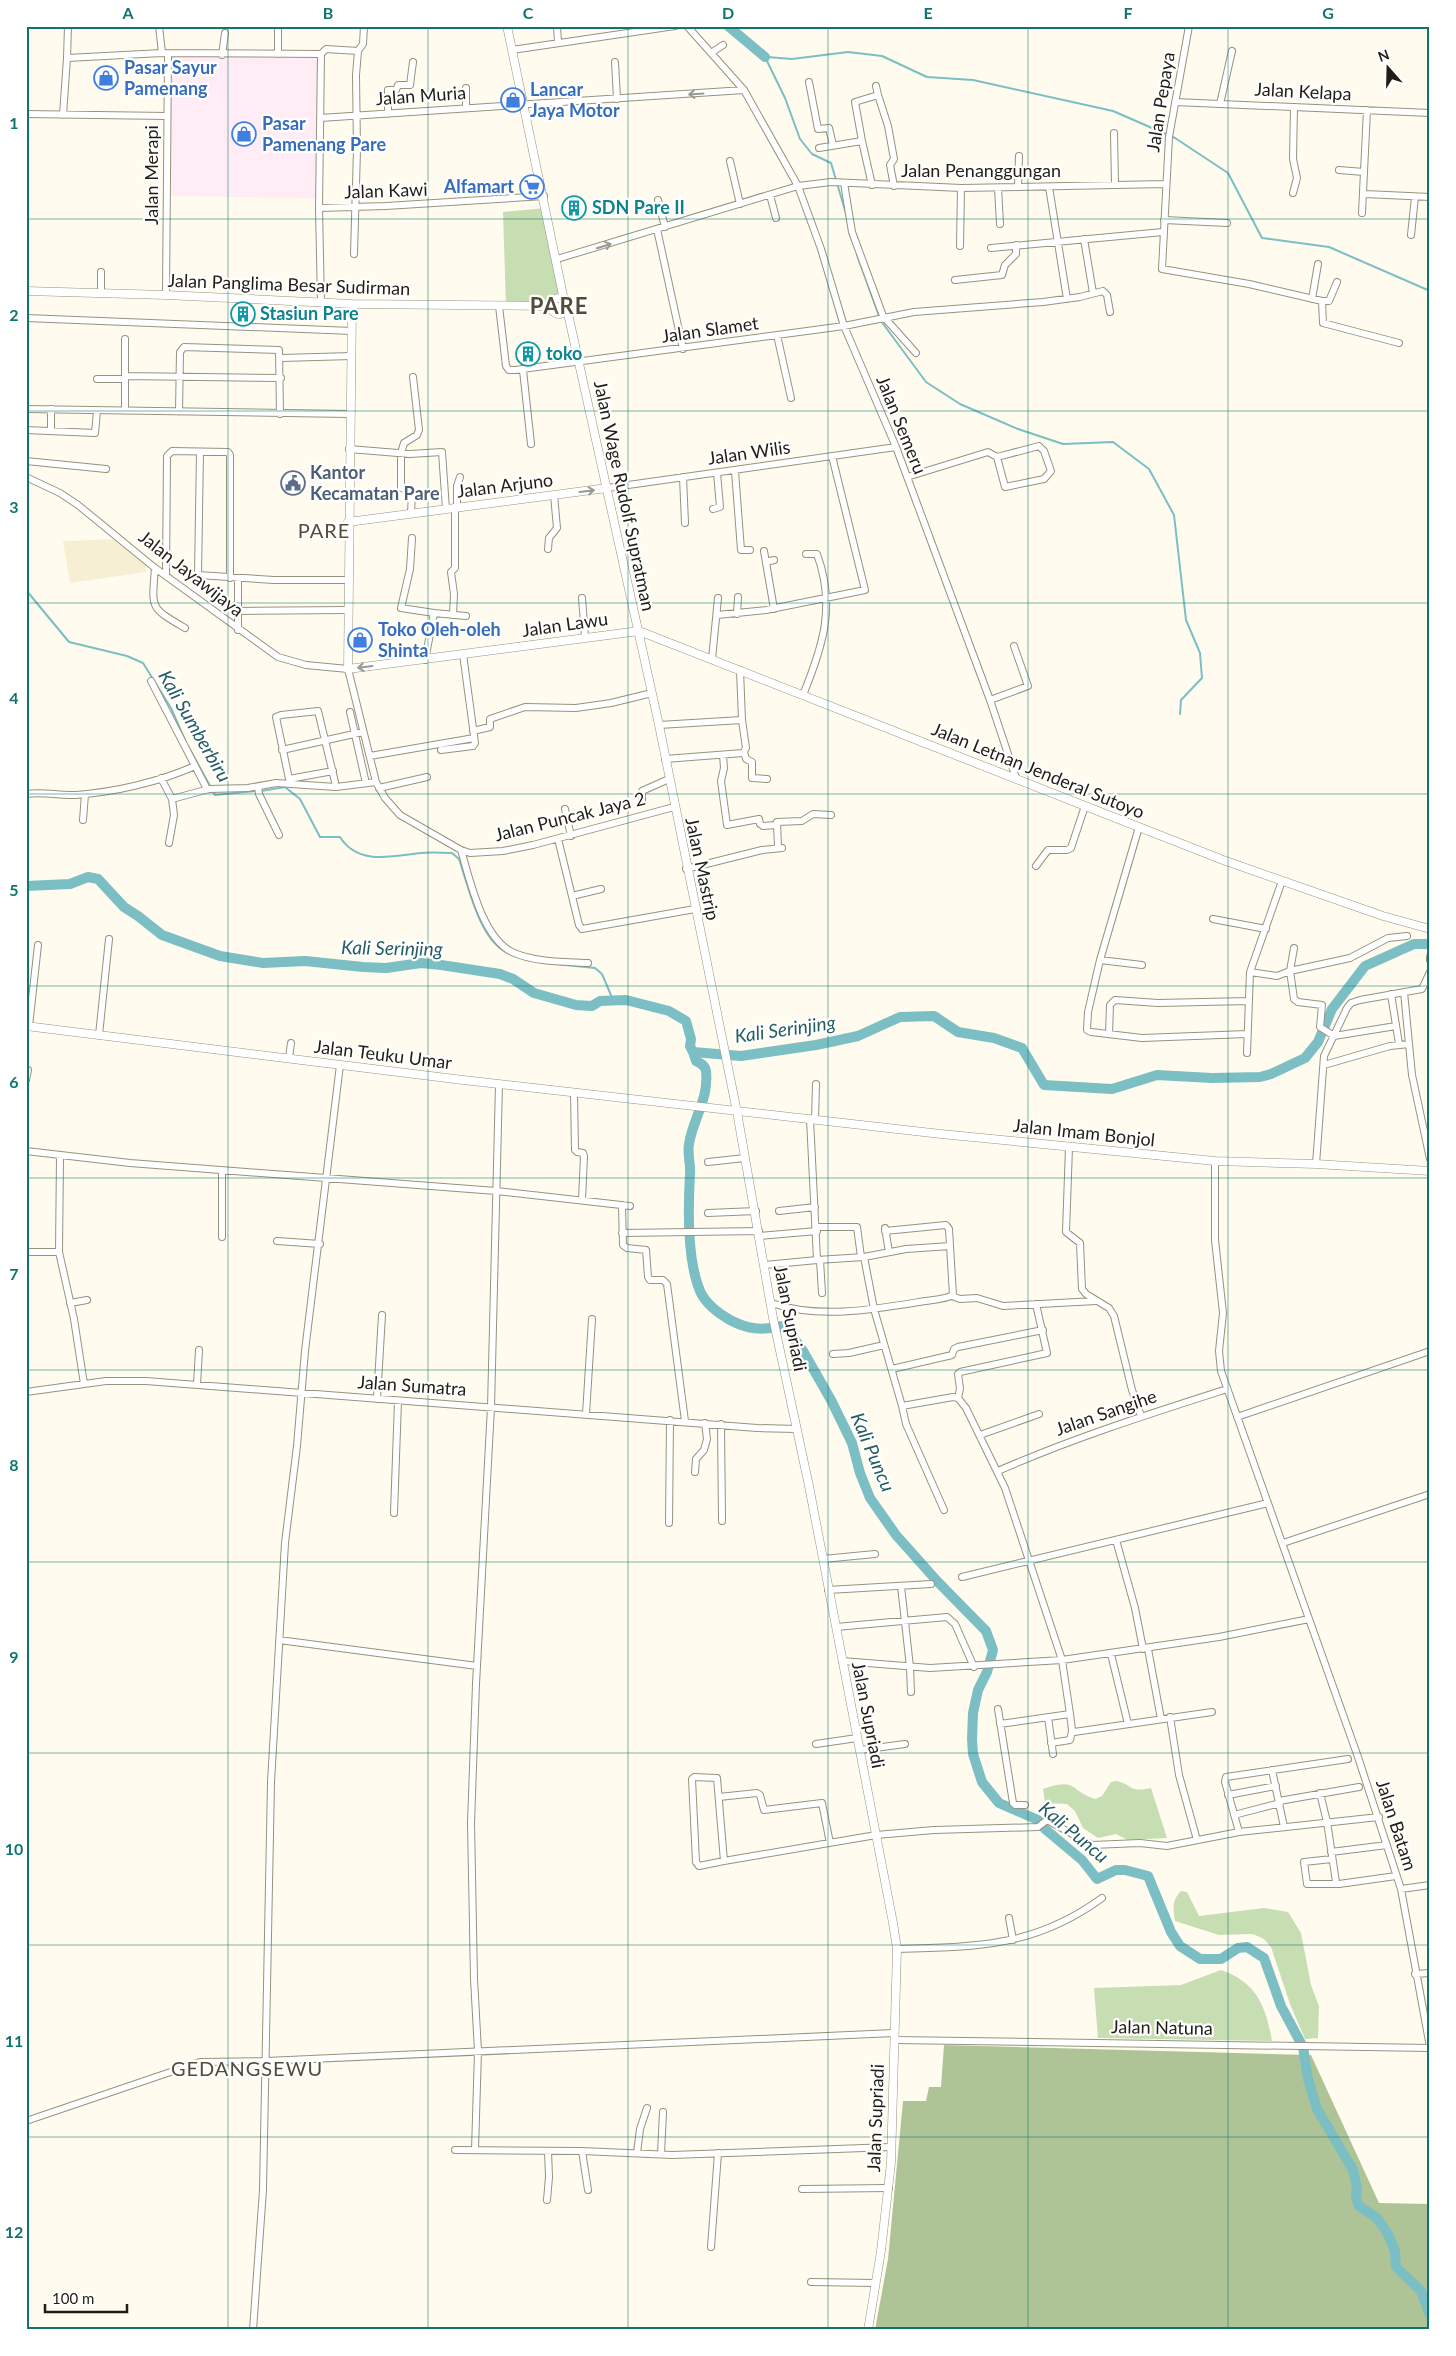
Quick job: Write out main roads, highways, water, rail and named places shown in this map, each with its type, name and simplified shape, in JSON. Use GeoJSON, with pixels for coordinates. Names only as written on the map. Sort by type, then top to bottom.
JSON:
{"type":"FeatureCollection","features":[{"type":"Feature","properties":{"kind":"main road"},"geometry":{"type":"LineString","coordinates":[[507,26],[567,309],[559,314],[554,311],[552,306],[556,298],[564,300]]}},
{"type":"Feature","properties":{"kind":"main road","name":"Jalan Panglima Besar Sudirman"},"geometry":{"type":"LineString","coordinates":[[26,291],[166,295],[352,304],[552,306]]}},
{"type":"Feature","properties":{"kind":"main road"},"geometry":{"type":"LineString","coordinates":[[348,522],[352,304]]}},
{"type":"Feature","properties":{"kind":"main road","name":"Jalan Wage Rudolf Supratman"},"geometry":{"type":"LineString","coordinates":[[567,309],[639,631]]}},
{"type":"Feature","properties":{"kind":"main road","name":"Jalan Arjuno"},"geometry":{"type":"LineString","coordinates":[[348,522],[606,488]]}},
{"type":"Feature","properties":{"kind":"main road","name":"Jalan Lawu"},"geometry":{"type":"LineString","coordinates":[[348,522],[348,669],[639,631]]}},
{"type":"Feature","properties":{"kind":"main road"},"geometry":{"type":"LineString","coordinates":[[634,611],[646,628],[659,638]]}},
{"type":"Feature","properties":{"kind":"main road","name":"Jalan Letnan Jenderal Sutoyo"},"geometry":{"type":"LineString","coordinates":[[639,631],[1282,881],[1383,916],[1430,929]]}},
{"type":"Feature","properties":{"kind":"main road","name":"Jalan Mastrip"},"geometry":{"type":"LineString","coordinates":[[639,631],[737,1112]]}},
{"type":"Feature","properties":{"kind":"main road","name":"Jalan Teuku Umar"},"geometry":{"type":"LineString","coordinates":[[28,1026],[737,1112]]}},
{"type":"Feature","properties":{"kind":"main road","name":"Jalan Imam Bonjol"},"geometry":{"type":"LineString","coordinates":[[737,1112],[1215,1161],[1316,1164],[1430,1171]]}},
{"type":"Feature","properties":{"kind":"main road","name":"Jalan Supriadi"},"geometry":{"type":"LineString","coordinates":[[737,1112],[771,1303],[890,1900],[896,1949],[889,2188],[868,2330]]}},
{"type":"Feature","properties":{"kind":"waterway"},"geometry":{"type":"LineString","coordinates":[[728,26],[765,57]]}},
{"type":"Feature","properties":{"kind":"waterway"},"geometry":{"type":"LineString","coordinates":[[767,57],[792,59],[848,52],[882,56],[927,77],[973,80],[1113,111],[1175,138],[1228,173],[1262,238],[1329,247],[1430,291]]}},
{"type":"Feature","properties":{"kind":"waterway"},"geometry":{"type":"LineString","coordinates":[[765,57],[785,98],[800,139],[812,154],[831,163],[847,217]]}},
{"type":"Feature","properties":{"kind":"waterway"},"geometry":{"type":"LineString","coordinates":[[857,255],[879,316]]}},
{"type":"Feature","properties":{"kind":"waterway"},"geometry":{"type":"LineString","coordinates":[[881,321],[926,382],[960,404],[1018,429],[1063,444],[1113,442],[1149,469],[1174,515],[1186,620],[1200,653],[1202,678],[1181,700],[1180,714]]}},
{"type":"Feature","properties":{"kind":"waterway","name":"Kali Sumberbiru"},"geometry":{"type":"LineString","coordinates":[[26,590],[69,642],[127,656],[143,663],[171,708],[185,740]]}},
{"type":"Feature","properties":{"kind":"waterway","name":"Kali Sumberbiru"},"geometry":{"type":"LineString","coordinates":[[188,746],[215,795],[257,791]]}},
{"type":"Feature","properties":{"kind":"waterway","name":"Kali Sumberbiru"},"geometry":{"type":"LineString","coordinates":[[261,791],[285,787],[300,799],[320,837],[340,837],[347,846],[366,856],[388,857],[425,853],[452,853],[459,859],[483,927],[491,939],[510,954]]}},
{"type":"Feature","properties":{"kind":"waterway","name":"Kali Serinjing"},"geometry":{"type":"LineString","coordinates":[[26,886],[70,884],[88,877],[98,879],[124,907],[162,935],[220,956],[263,963],[305,961],[386,968],[421,963],[441,965],[500,974],[513,979],[534,993],[576,1005],[592,1006],[600,1001],[626,1000],[669,1011],[686,1021],[691,1039],[690,1046],[693,1052],[741,1056],[816,1045],[858,1036],[900,1017],[934,1016],[958,1032],[994,1038],[1022,1048],[1044,1085],[1112,1089],[1157,1075],[1212,1078],[1260,1077],[1271,1074],[1305,1058],[1318,1042],[1332,1009],[1365,966],[1414,944],[1430,944]]}},
{"type":"Feature","properties":{"kind":"waterway","name":"Kali Sumberbiru"},"geometry":{"type":"LineString","coordinates":[[556,964],[595,968],[602,974],[613,1000]]}},
{"type":"Feature","properties":{"kind":"waterway","name":"Kali Puncu"},"geometry":{"type":"LineString","coordinates":[[693,1052],[696,1061],[701,1063],[706,1071],[705,1091],[691,1135],[689,1148],[691,1249],[700,1291],[713,1308],[736,1323],[761,1329],[781,1326],[788,1330],[803,1351],[831,1400],[852,1443],[860,1473],[870,1498],[896,1535],[937,1581],[986,1631],[993,1650],[987,1672],[978,1690],[973,1713],[972,1739],[973,1754],[982,1782],[999,1803],[1038,1820],[1045,1829],[1082,1860],[1097,1879],[1116,1870],[1125,1870],[1148,1876],[1171,1932],[1180,1946],[1200,1959],[1221,1959],[1238,1948],[1247,1947],[1264,1958],[1281,2006],[1303,2047],[1308,2079],[1317,2109],[1353,2170],[1357,2187],[1356,2199],[1359,2206],[1377,2218],[1388,2234],[1395,2251],[1396,2267],[1421,2291],[1430,2315]]}},
{"type":"Feature","properties":{"kind":"place","name":"Pasar Sayur Pamenang"},"geometry":{"type":"Point","coordinates":[106,78]}},
{"type":"Feature","properties":{"kind":"place","name":"Lancar Jaya Motor"},"geometry":{"type":"Point","coordinates":[513,100]}},
{"type":"Feature","properties":{"kind":"place","name":"Pasar Pamenang Pare"},"geometry":{"type":"Point","coordinates":[244,134]}},
{"type":"Feature","properties":{"kind":"place","name":"Alfamart"},"geometry":{"type":"Point","coordinates":[532,187]}},
{"type":"Feature","properties":{"kind":"place","name":"SDN Pare II"},"geometry":{"type":"Point","coordinates":[574,208]}},
{"type":"Feature","properties":{"kind":"place","name":"Stasiun Pare"},"geometry":{"type":"Point","coordinates":[243,314]}},
{"type":"Feature","properties":{"kind":"place","name":"toko"},"geometry":{"type":"Point","coordinates":[528,354]}},
{"type":"Feature","properties":{"kind":"place","name":"Kantor Kecamatan Pare"},"geometry":{"type":"Point","coordinates":[293,483]}},
{"type":"Feature","properties":{"kind":"place","name":"Toko Oleh-oleh Shinta"},"geometry":{"type":"Point","coordinates":[360,640]}},
{"type":"Feature","properties":{"kind":"district","name":"PARE"},"geometry":{"type":"Point","coordinates":[559,306]}},
{"type":"Feature","properties":{"kind":"district","name":"PARE"},"geometry":{"type":"Point","coordinates":[324,531]}},
{"type":"Feature","properties":{"kind":"district","name":"GEDANGSEWU"},"geometry":{"type":"Point","coordinates":[247,2069]}}]}
